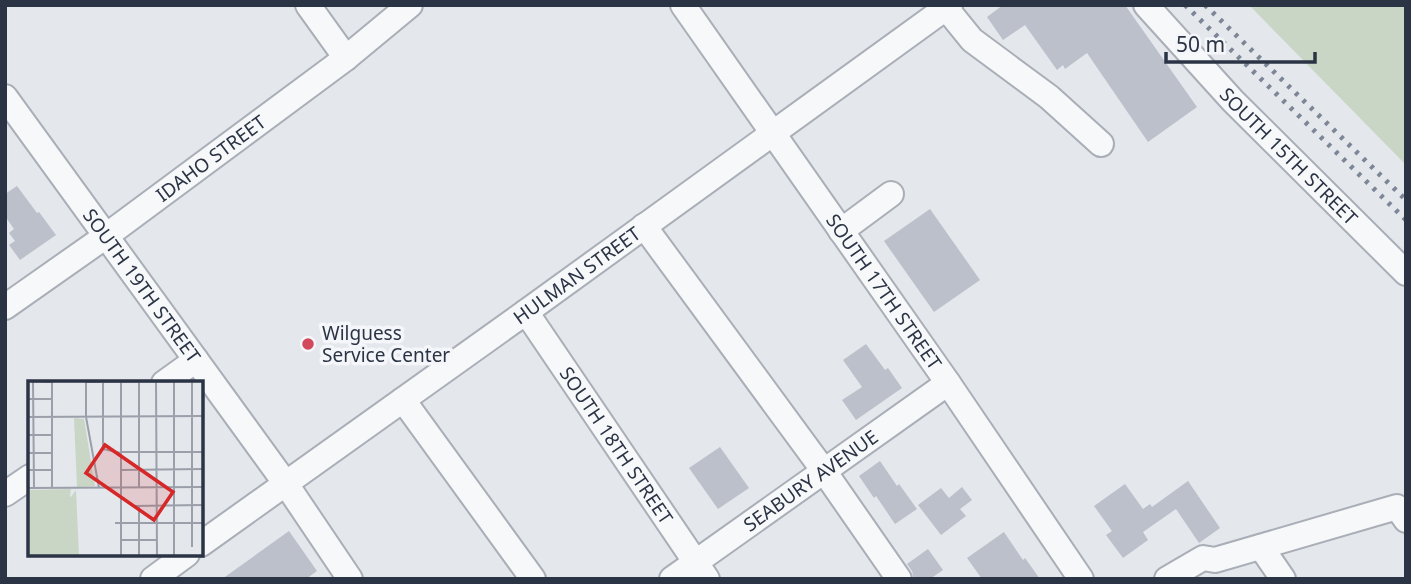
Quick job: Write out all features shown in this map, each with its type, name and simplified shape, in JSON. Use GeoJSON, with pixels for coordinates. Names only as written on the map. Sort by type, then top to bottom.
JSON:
{"type":"FeatureCollection","features":[{"type":"Feature","properties":{"kind":"street"},"geometry":{"type":"LineString","coordinates":[[308,5],[346,58]]}},
{"type":"Feature","properties":{"kind":"street","name":"IDAHO STREET"},"geometry":{"type":"LineString","coordinates":[[5,307],[106,236],[346,58],[410,5]]}},
{"type":"Feature","properties":{"kind":"street","name":"SOUTH 17TH STREET"},"geometry":{"type":"LineString","coordinates":[[683,5],[948,383],[1081,579]]}},
{"type":"Feature","properties":{"kind":"street","name":"SOUTH 15TH STREET"},"geometry":{"type":"LineString","coordinates":[[1146,5],[1233,101],[1406,273]]}},
{"type":"Feature","properties":{"kind":"street"},"geometry":{"type":"LineString","coordinates":[[948,7],[972,40],[1049,97],[1101,144]]}},
{"type":"Feature","properties":{"kind":"street","name":"HULMAN STREET"},"geometry":{"type":"LineString","coordinates":[[203,543],[948,7]]}},
{"type":"Feature","properties":{"kind":"street","name":"SOUTH 19TH STREET"},"geometry":{"type":"LineString","coordinates":[[5,97],[286,484],[350,579]]}},
{"type":"Feature","properties":{"kind":"street"},"geometry":{"type":"LineString","coordinates":[[841,230],[891,194]]}},
{"type":"Feature","properties":{"kind":"street"},"geometry":{"type":"LineString","coordinates":[[644,226],[824,471],[899,579]]}},
{"type":"Feature","properties":{"kind":"street","name":"SOUTH 18TH STREET"},"geometry":{"type":"LineString","coordinates":[[526,312],[701,570]]}},
{"type":"Feature","properties":{"kind":"street"},"geometry":{"type":"LineString","coordinates":[[167,381],[196,360]]}},
{"type":"Feature","properties":{"kind":"street","name":"SEABURY AVENUE"},"geometry":{"type":"LineString","coordinates":[[672,579],[701,570],[824,471],[948,383]]}},
{"type":"Feature","properties":{"kind":"street"},"geometry":{"type":"LineString","coordinates":[[404,400],[533,579]]}},
{"type":"Feature","properties":{"kind":"street"},"geometry":{"type":"LineString","coordinates":[[5,494],[28,478]]}},
{"type":"Feature","properties":{"kind":"street"},"geometry":{"type":"LineString","coordinates":[[1167,579],[1203,558],[1215,560],[1401,513]]}},
{"type":"Feature","properties":{"kind":"street"},"geometry":{"type":"LineString","coordinates":[[1261,547],[1283,579]]}},
{"type":"Feature","properties":{"kind":"street"},"geometry":{"type":"LineString","coordinates":[[153,579],[184,556]]}},
{"type":"Feature","properties":{"kind":"green space"},"geometry":{"type":"Polygon","coordinates":[[[1249,5],[1406,5],[1406,165],[1249,5]]]}},
{"type":"Feature","properties":{"kind":"building"},"geometry":{"type":"Polygon","coordinates":[[[1003,5],[1125,5],[1197,107],[1148,142],[1087,53],[1065,69],[1063,65],[1057,70],[1025,25],[1003,40],[987,17],[1003,5]]]}},
{"type":"Feature","properties":{"kind":"building"},"geometry":{"type":"Polygon","coordinates":[[[17,186],[56,235],[20,260],[9,245],[15,241],[9,233],[14,229],[5,216],[5,194],[17,186]]]}},
{"type":"Feature","properties":{"kind":"building"},"geometry":{"type":"Polygon","coordinates":[[[930,209],[980,280],[934,312],[884,241],[930,209]]]}},
{"type":"Feature","properties":{"kind":"building"},"geometry":{"type":"Polygon","coordinates":[[[866,344],[902,388],[856,420],[842,400],[862,387],[843,360],[866,344]]]}},
{"type":"Feature","properties":{"kind":"building"},"geometry":{"type":"Polygon","coordinates":[[[720,447],[749,488],[718,509],[689,468],[720,447]]]}},
{"type":"Feature","properties":{"kind":"building"},"geometry":{"type":"Polygon","coordinates":[[[880,461],[917,509],[895,524],[859,476],[880,461]]]}},
{"type":"Feature","properties":{"kind":"building"},"geometry":{"type":"Polygon","coordinates":[[[1188,481],[1220,528],[1199,543],[1176,509],[1143,532],[1148,540],[1123,558],[1106,535],[1112,531],[1094,506],[1125,484],[1143,509],[1150,504],[1152,507],[1188,481]]]}},
{"type":"Feature","properties":{"kind":"building"},"geometry":{"type":"Polygon","coordinates":[[[962,487],[972,500],[960,509],[966,516],[941,535],[918,505],[941,488],[949,498],[962,487]]]}},
{"type":"Feature","properties":{"kind":"building"},"geometry":{"type":"Polygon","coordinates":[[[289,531],[317,571],[306,579],[222,579],[289,531]]]}},
{"type":"Feature","properties":{"kind":"building"},"geometry":{"type":"Polygon","coordinates":[[[1004,532],[1040,579],[982,579],[967,558],[1004,532]]]}},
{"type":"Feature","properties":{"kind":"building"},"geometry":{"type":"Polygon","coordinates":[[[928,549],[943,570],[930,579],[914,579],[907,564],[928,549]]]}},
{"type":"Feature","properties":{"kind":"railway"},"geometry":{"type":"LineString","coordinates":[[1185,5],[1406,220]]}},
{"type":"Feature","properties":{"kind":"railway"},"geometry":{"type":"LineString","coordinates":[[1205,5],[1406,200]]}},
{"type":"Feature","properties":{"kind":"place","name":"Wilguess Service Center"},"geometry":{"type":"Point","coordinates":[308,344]}}]}
